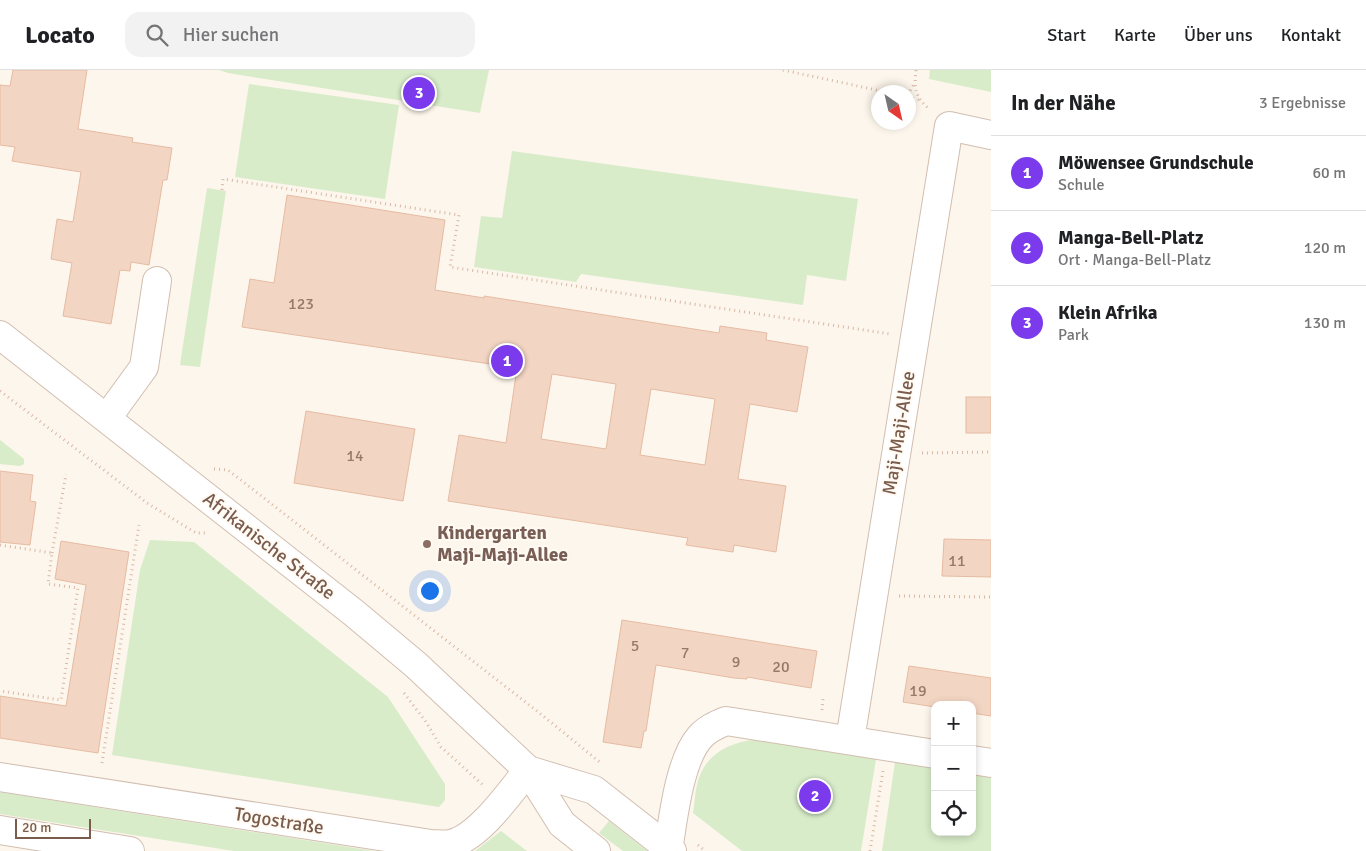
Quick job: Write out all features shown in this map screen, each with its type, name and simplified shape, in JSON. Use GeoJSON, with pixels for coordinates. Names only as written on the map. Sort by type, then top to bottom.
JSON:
{"type":"FeatureCollection","features":[{"type":"Feature","properties":{"kind":"street","name":"Maji-Maji-Allee"},"geometry":{"type":"LineString","coordinates":[[850,740],[949,126],[991,136]]}},
{"type":"Feature","properties":{"kind":"street"},"geometry":{"type":"LineString","coordinates":[[107,418],[144,368],[158,281]]}},
{"type":"Feature","properties":{"kind":"street","name":"Afrikanische Straße"},"geometry":{"type":"LineString","coordinates":[[0,335],[354,613],[416,665],[528,770],[562,824],[596,851]]}},
{"type":"Feature","properties":{"kind":"street"},"geometry":{"type":"LineString","coordinates":[[669,850],[677,798],[688,757],[700,738],[713,726],[726,722],[931,753]]}},
{"type":"Feature","properties":{"kind":"street"},"geometry":{"type":"LineString","coordinates":[[976,761],[991,763]]}},
{"type":"Feature","properties":{"kind":"street","name":"Afrikanische Straße"},"geometry":{"type":"LineString","coordinates":[[528,770],[594,790],[669,850]]}},
{"type":"Feature","properties":{"kind":"street","name":"Togostraße"},"geometry":{"type":"LineString","coordinates":[[0,777],[430,844],[452,844],[469,835],[493,813],[528,770]]}},
{"type":"Feature","properties":{"kind":"street"},"geometry":{"type":"LineString","coordinates":[[0,830],[130,851]]}},
{"type":"Feature","properties":{"kind":"path"},"geometry":{"type":"LineString","coordinates":[[783,70],[871,89]]}},
{"type":"Feature","properties":{"kind":"path"},"geometry":{"type":"LineString","coordinates":[[916,70],[916,85]]}},
{"type":"Feature","properties":{"kind":"path"},"geometry":{"type":"LineString","coordinates":[[916,86],[919,100],[916,99]]}},
{"type":"Feature","properties":{"kind":"path"},"geometry":{"type":"LineString","coordinates":[[222,190],[224,179],[459,215],[450,267],[860,330]]}},
{"type":"Feature","properties":{"kind":"path"},"geometry":{"type":"LineString","coordinates":[[0,391],[146,503],[196,532],[214,534]]}},
{"type":"Feature","properties":{"kind":"path"},"geometry":{"type":"LineString","coordinates":[[948,453],[991,452]]}},
{"type":"Feature","properties":{"kind":"path"},"geometry":{"type":"LineString","coordinates":[[210,469],[228,470],[542,715],[608,769]]}},
{"type":"Feature","properties":{"kind":"path"},"geometry":{"type":"LineString","coordinates":[[0,691],[61,700],[78,588],[48,584],[66,474]]}},
{"type":"Feature","properties":{"kind":"path"},"geometry":{"type":"LineString","coordinates":[[102,763],[139,525]]}},
{"type":"Feature","properties":{"kind":"path"},"geometry":{"type":"LineString","coordinates":[[0,545],[52,553]]}},
{"type":"Feature","properties":{"kind":"path"},"geometry":{"type":"LineString","coordinates":[[923,596],[991,597]]}},
{"type":"Feature","properties":{"kind":"path"},"geometry":{"type":"LineString","coordinates":[[398,685],[426,722],[441,747],[468,773]]}},
{"type":"Feature","properties":{"kind":"path"},"geometry":{"type":"LineString","coordinates":[[870,851],[883,770]]}},
{"type":"Feature","properties":{"kind":"path"},"geometry":{"type":"LineString","coordinates":[[699,846],[705,851]]}},
{"type":"Feature","properties":{"kind":"green space"},"geometry":{"type":"Polygon","coordinates":[[[219,70],[489,70],[480,113],[219,70]]]}},
{"type":"Feature","properties":{"kind":"green space"},"geometry":{"type":"Polygon","coordinates":[[[930,70],[991,70],[991,92],[929,79],[930,70]]]}},
{"type":"Feature","properties":{"kind":"green space"},"geometry":{"type":"Polygon","coordinates":[[[249,84],[399,105],[385,199],[235,177],[249,84]]]}},
{"type":"Feature","properties":{"kind":"green space"},"geometry":{"type":"Polygon","coordinates":[[[512,151],[858,199],[846,281],[807,275],[803,305],[581,274],[576,282],[474,267],[481,216],[502,218],[512,151]]]}},
{"type":"Feature","properties":{"kind":"green space"},"geometry":{"type":"Polygon","coordinates":[[[207,188],[226,191],[200,367],[180,365],[207,188]]]}},
{"type":"Feature","properties":{"kind":"green space"},"geometry":{"type":"Polygon","coordinates":[[[0,440],[24,459],[24,464],[20,466],[0,464],[0,440]]]}},
{"type":"Feature","properties":{"kind":"green space"},"geometry":{"type":"Polygon","coordinates":[[[150,540],[194,542],[388,697],[445,784],[445,800],[439,807],[112,755],[140,570],[150,540]]]}},
{"type":"Feature","properties":{"kind":"green space"},"geometry":{"type":"Polygon","coordinates":[[[754,740],[876,759],[861,851],[742,851],[693,813],[698,782],[708,762],[720,751],[736,743],[754,740]]]}},
{"type":"Feature","properties":{"kind":"green space"},"geometry":{"type":"Polygon","coordinates":[[[895,762],[931,768],[931,836],[976,836],[976,775],[991,778],[991,851],[882,851],[895,762]]]}},
{"type":"Feature","properties":{"kind":"green space"},"geometry":{"type":"Polygon","coordinates":[[[0,792],[374,851],[234,851],[0,814],[0,792]]]}},
{"type":"Feature","properties":{"kind":"green space"},"geometry":{"type":"Polygon","coordinates":[[[609,821],[647,851],[623,851],[599,833],[609,821]]]}},
{"type":"Feature","properties":{"kind":"green space"},"geometry":{"type":"Polygon","coordinates":[[[501,831],[527,851],[475,851],[501,831]]]}},
{"type":"Feature","properties":{"kind":"building"},"geometry":{"type":"Polygon","coordinates":[[[13,70],[87,70],[78,129],[133,138],[132,142],[172,148],[167,180],[163,180],[149,265],[131,262],[130,271],[120,270],[111,324],[63,316],[72,263],[51,259],[57,219],[73,222],[81,172],[12,161],[15,147],[0,145],[0,85],[10,86],[13,70]]]}},
{"type":"Feature","properties":{"kind":"building"},"geometry":{"type":"Polygon","coordinates":[[[287,195],[445,220],[435,290],[719,333],[720,326],[767,333],[766,340],[808,347],[797,412],[750,404],[738,479],[786,486],[776,552],[734,545],[733,552],[686,545],[688,538],[448,501],[459,435],[506,443],[517,368],[242,327],[250,279],[274,283],[287,195]],[[552,374],[541,439],[606,449],[616,384],[552,374]],[[651,389],[640,455],[705,465],[715,399],[651,389]]]}},
{"type":"Feature","properties":{"kind":"building"},"geometry":{"type":"Polygon","coordinates":[[[966,397],[991,397],[991,433],[966,433],[966,397]]]}},
{"type":"Feature","properties":{"kind":"building"},"geometry":{"type":"Polygon","coordinates":[[[306,411],[415,429],[403,501],[294,483],[306,411]]]}},
{"type":"Feature","properties":{"kind":"building"},"geometry":{"type":"Polygon","coordinates":[[[0,471],[33,475],[30,501],[36,502],[30,545],[0,542],[0,471]]]}},
{"type":"Feature","properties":{"kind":"building"},"geometry":{"type":"Polygon","coordinates":[[[944,539],[991,540],[991,577],[942,576],[944,539]]]}},
{"type":"Feature","properties":{"kind":"building"},"geometry":{"type":"Polygon","coordinates":[[[61,541],[129,552],[98,753],[0,738],[0,696],[66,706],[86,585],[55,579],[61,541]]]}},
{"type":"Feature","properties":{"kind":"building"},"geometry":{"type":"Polygon","coordinates":[[[622,620],[817,651],[811,688],[656,665],[646,731],[644,731],[641,748],[603,742],[622,620]]]}},
{"type":"Feature","properties":{"kind":"building"},"geometry":{"type":"Polygon","coordinates":[[[909,666],[991,678],[991,716],[976,714],[976,701],[931,701],[931,706],[903,702],[909,666]]]}},
{"type":"Feature","properties":{"kind":"place","name":"Klein Afrika"},"geometry":{"type":"Point","coordinates":[419,93]}},
{"type":"Feature","properties":{"kind":"place","name":"Möwensee Grundschule"},"geometry":{"type":"Point","coordinates":[507,361]}},
{"type":"Feature","properties":{"kind":"place","name":"Kindergarten Maji-Maji-Allee"},"geometry":{"type":"Point","coordinates":[427,544]}},
{"type":"Feature","properties":{"kind":"place","name":"Manga-Bell-Platz"},"geometry":{"type":"Point","coordinates":[815,796]}}]}
